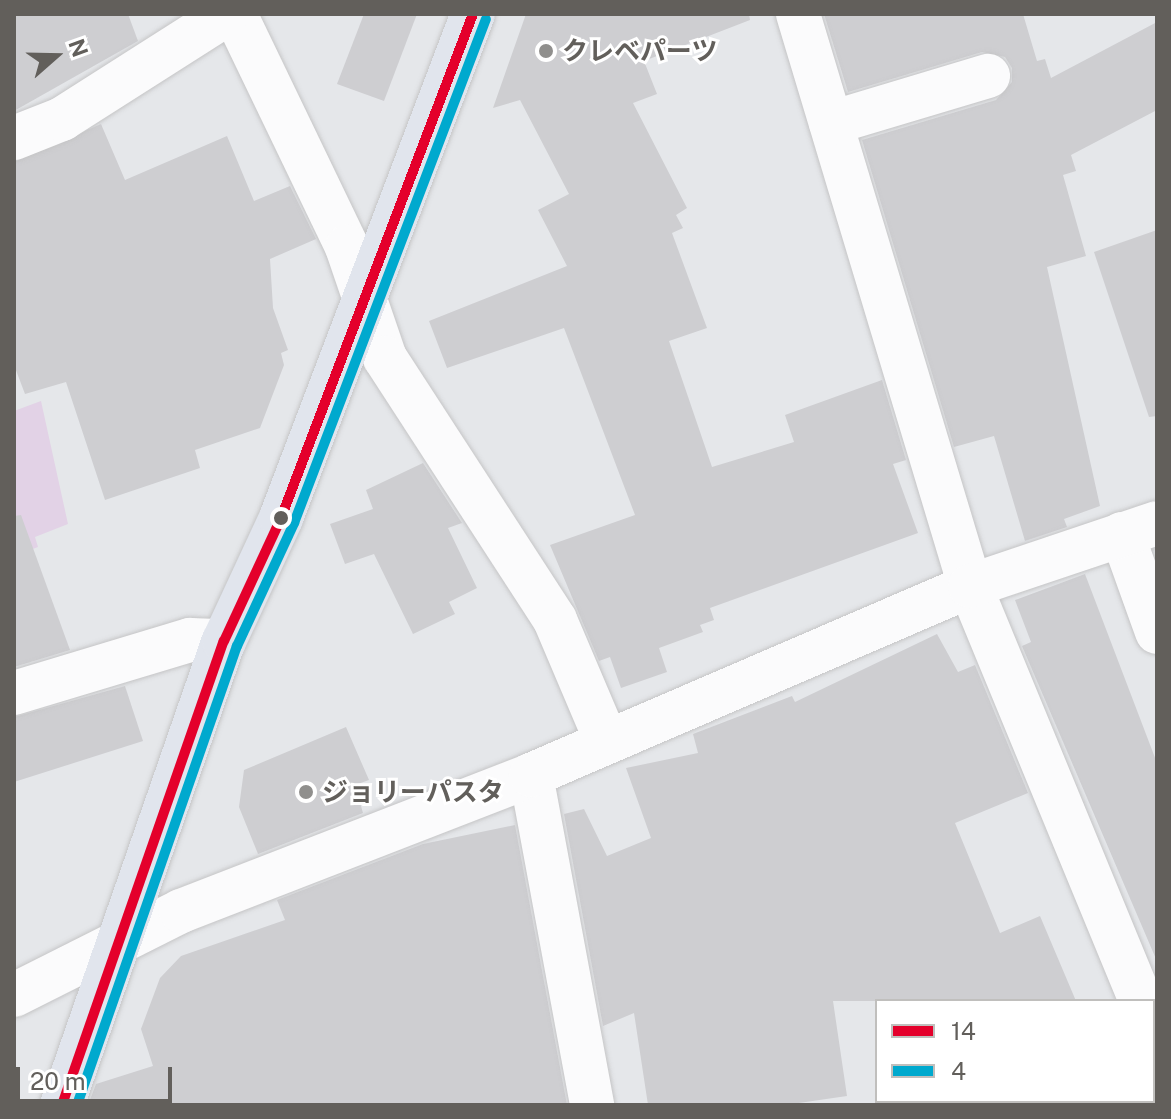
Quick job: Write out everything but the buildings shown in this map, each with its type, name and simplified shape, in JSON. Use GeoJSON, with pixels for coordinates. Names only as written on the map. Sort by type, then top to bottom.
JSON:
{"type":"FeatureCollection","features":[{"type":"Feature","properties":{"kind":"highway"},"geometry":{"type":"LineString","coordinates":[[62,1105],[123,943],[224,641],[281,518],[473,14]]}},
{"type":"Feature","properties":{"kind":"street"},"geometry":{"type":"LineString","coordinates":[[14,138],[62,119],[227,14]]}},
{"type":"Feature","properties":{"kind":"street"},"geometry":{"type":"LineString","coordinates":[[235,14],[347,247],[385,358],[555,620],[606,740]]}},
{"type":"Feature","properties":{"kind":"street"},"geometry":{"type":"LineString","coordinates":[[798,14],[970,586],[1140,999]]}},
{"type":"Feature","properties":{"kind":"street"},"geometry":{"type":"LineString","coordinates":[[831,123],[988,76]]}},
{"type":"Feature","properties":{"kind":"street"},"geometry":{"type":"LineString","coordinates":[[14,995],[123,943],[181,911],[531,775],[606,740],[970,586],[1139,529],[1157,632]]}},
{"type":"Feature","properties":{"kind":"street"},"geometry":{"type":"LineString","coordinates":[[14,693],[190,640],[224,641]]}},
{"type":"Feature","properties":{"kind":"street"},"geometry":{"type":"LineString","coordinates":[[531,775],[592,1105]]}},
{"type":"Feature","properties":{"kind":"shaded area"},"geometry":{"type":"Polygon","coordinates":[[[41,401],[68,524],[35,537],[38,547],[14,556],[14,411],[41,401]]]}},
{"type":"Feature","properties":{"kind":"transit line","name":"14"},"geometry":{"type":"LineString","coordinates":[[62,1105],[224,641],[281,518],[473,14]]}},
{"type":"Feature","properties":{"kind":"transit line","name":"4"},"geometry":{"type":"LineString","coordinates":[[77,1105],[237,646],[294,523],[486,19]]}},
{"type":"Feature","properties":{"kind":"place","name":"クレベパーツ"},"geometry":{"type":"Point","coordinates":[546,51]}},
{"type":"Feature","properties":{"kind":"place","name":"ジョリーパスタ"},"geometry":{"type":"Point","coordinates":[306,792]}}]}
